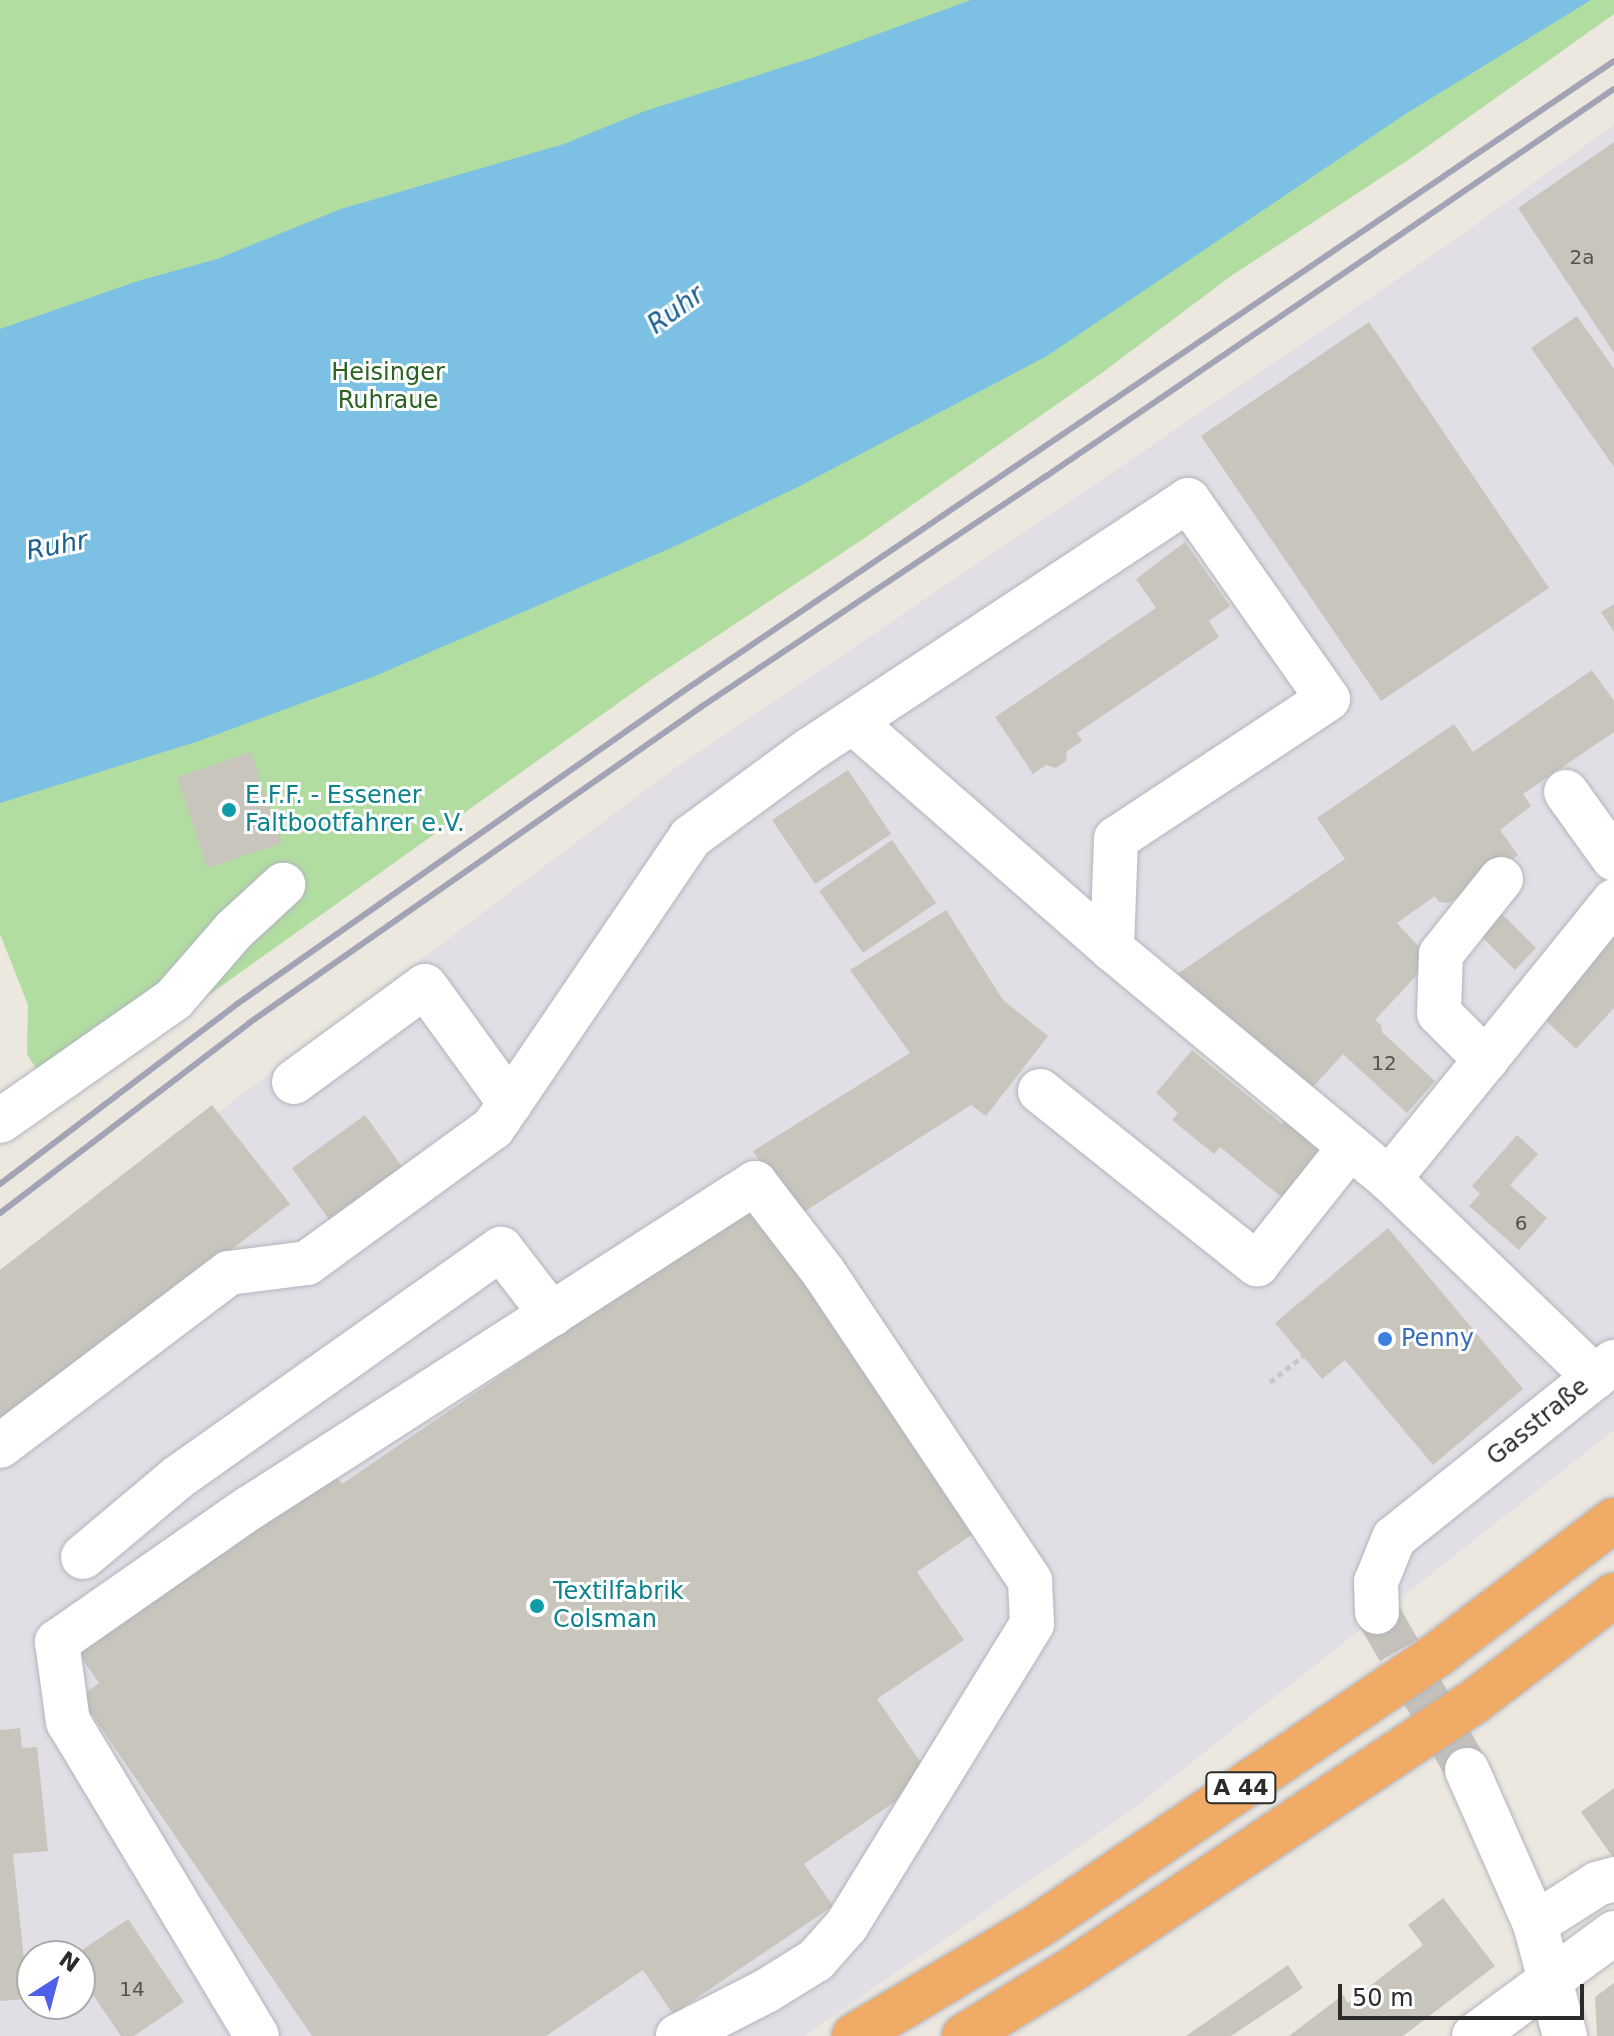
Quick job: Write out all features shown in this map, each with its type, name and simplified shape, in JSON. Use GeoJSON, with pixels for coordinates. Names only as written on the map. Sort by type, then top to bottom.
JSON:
{"type":"FeatureCollection","features":[{"type":"Feature","properties":{"kind":"highway","name":"A 44"},"geometry":{"type":"LineString","coordinates":[[854,2036],[1063,1909],[1438,1654],[1614,1520]]}},
{"type":"Feature","properties":{"kind":"highway","name":"A 44"},"geometry":{"type":"LineString","coordinates":[[964,2036],[1073,1969],[1471,1704],[1614,1595]]}},
{"type":"Feature","properties":{"kind":"street"},"geometry":{"type":"LineString","coordinates":[[0,1446],[229,1273],[307,1263],[493,1128],[691,837],[853,722],[1188,500],[1328,699],[1116,839],[1112,949]]}},
{"type":"Feature","properties":{"kind":"street","name":"Gasstraße"},"geometry":{"type":"LineString","coordinates":[[853,722],[1112,949],[1389,1179],[1605,1369],[1394,1538],[1376,1582],[1377,1612]]}},
{"type":"Feature","properties":{"kind":"street"},"geometry":{"type":"LineString","coordinates":[[1566,792],[1614,859]]}},
{"type":"Feature","properties":{"kind":"street"},"geometry":{"type":"LineString","coordinates":[[1486,1060],[1439,1013],[1441,954],[1501,879]]}},
{"type":"Feature","properties":{"kind":"street"},"geometry":{"type":"LineString","coordinates":[[0,1121],[174,999],[234,930],[283,885]]}},
{"type":"Feature","properties":{"kind":"street"},"geometry":{"type":"LineString","coordinates":[[1389,1179],[1614,901]]}},
{"type":"Feature","properties":{"kind":"street"},"geometry":{"type":"LineString","coordinates":[[294,1082],[425,986],[510,1103]]}},
{"type":"Feature","properties":{"kind":"street"},"geometry":{"type":"LineString","coordinates":[[1040,1091],[1257,1264],[1350,1147]]}},
{"type":"Feature","properties":{"kind":"street"},"geometry":{"type":"LineString","coordinates":[[257,2036],[68,1722],[57,1642],[248,1509],[755,1183],[824,1273],[1030,1581],[1032,1624],[847,1925],[816,1960],[766,1991],[678,2036]]}},
{"type":"Feature","properties":{"kind":"street"},"geometry":{"type":"LineString","coordinates":[[83,1557],[177,1478],[501,1249],[552,1315]]}},
{"type":"Feature","properties":{"kind":"street"},"geometry":{"type":"LineString","coordinates":[[1467,1770],[1535,1924],[1552,1978],[1565,2036]]}},
{"type":"Feature","properties":{"kind":"street"},"geometry":{"type":"LineString","coordinates":[[1535,1924],[1608,1877]]}},
{"type":"Feature","properties":{"kind":"street"},"geometry":{"type":"LineString","coordinates":[[1474,2036],[1614,1933]]}},
{"type":"Feature","properties":{"kind":"path"},"geometry":{"type":"LineString","coordinates":[[1270,1382],[1303,1356]]}},
{"type":"Feature","properties":{"kind":"shaded area"},"geometry":{"type":"Polygon","coordinates":[[[1614,125],[1614,1430],[1126,1814],[804,2036],[0,2036],[0,1277],[664,776],[1436,253],[1614,125]]]}},
{"type":"Feature","properties":{"kind":"green space","name":"Heisinger Ruhraue"},"geometry":{"type":"Polygon","coordinates":[[[0,0],[1614,0],[1614,14],[1414,156],[1231,276],[1099,375],[866,537],[652,679],[91,1079],[53,1095],[27,1054],[28,1005],[0,934],[0,0]]]}},
{"type":"Feature","properties":{"kind":"water","name":"Heisinger Ruhraue"},"geometry":{"type":"Polygon","coordinates":[[[971,0],[1591,0],[1407,113],[1047,356],[800,486],[680,544],[375,676],[199,741],[0,803],[0,329],[138,281],[217,259],[341,209],[564,144],[645,111],[812,58],[971,0]]]}},
{"type":"Feature","properties":{"kind":"building"},"geometry":{"type":"Polygon","coordinates":[[[1614,142],[1614,353],[1518,208],[1614,142]]]}},
{"type":"Feature","properties":{"kind":"building"},"geometry":{"type":"Polygon","coordinates":[[[1577,316],[1614,369],[1614,467],[1531,348],[1577,316]]]}},
{"type":"Feature","properties":{"kind":"building"},"geometry":{"type":"Polygon","coordinates":[[[1369,322],[1549,588],[1381,701],[1201,436],[1369,322]]]}},
{"type":"Feature","properties":{"kind":"building"},"geometry":{"type":"Polygon","coordinates":[[[1185,542],[1230,606],[1209,621],[1219,637],[1077,733],[1082,741],[1067,751],[1066,761],[1056,768],[1046,765],[1033,774],[995,717],[1156,608],[1136,579],[1185,542]]]}},
{"type":"Feature","properties":{"kind":"building"},"geometry":{"type":"Polygon","coordinates":[[[1614,604],[1614,632],[1601,612],[1614,604]]]}},
{"type":"Feature","properties":{"kind":"building"},"geometry":{"type":"Polygon","coordinates":[[[1592,670],[1614,701],[1614,732],[1523,794],[1531,806],[1500,830],[1518,855],[1449,903],[1439,902],[1435,896],[1397,923],[1431,960],[1375,1020],[1381,1025],[1382,1032],[1435,1081],[1407,1113],[1343,1054],[1311,1089],[1176,975],[1345,859],[1317,818],[1454,724],[1473,752],[1592,670]]]}},
{"type":"Feature","properties":{"kind":"building","name":"E.F.F. - Essener Faltbootfahrer e.V."},"geometry":{"type":"Polygon","coordinates":[[[251,752],[282,843],[207,868],[177,777],[251,752]]]}},
{"type":"Feature","properties":{"kind":"building"},"geometry":{"type":"Polygon","coordinates":[[[848,770],[891,834],[815,884],[772,820],[848,770]]]}},
{"type":"Feature","properties":{"kind":"building"},"geometry":{"type":"Polygon","coordinates":[[[892,840],[936,903],[863,953],[819,891],[892,840]]]}},
{"type":"Feature","properties":{"kind":"building"},"geometry":{"type":"Polygon","coordinates":[[[946,910],[1003,1000],[1048,1036],[986,1116],[971,1105],[796,1217],[753,1151],[910,1053],[850,970],[946,910]]]}},
{"type":"Feature","properties":{"kind":"building"},"geometry":{"type":"Polygon","coordinates":[[[1502,914],[1536,948],[1515,970],[1481,936],[1502,914]]]}},
{"type":"Feature","properties":{"kind":"building"},"geometry":{"type":"Polygon","coordinates":[[[1614,931],[1614,1008],[1576,1049],[1538,1013],[1614,931]]]}},
{"type":"Feature","properties":{"kind":"building"},"geometry":{"type":"Polygon","coordinates":[[[1192,1050],[1282,1124],[1293,1111],[1331,1142],[1285,1200],[1220,1147],[1214,1154],[1172,1120],[1178,1113],[1156,1093],[1192,1050]]]}},
{"type":"Feature","properties":{"kind":"building"},"geometry":{"type":"Polygon","coordinates":[[[212,1105],[290,1204],[0,1429],[0,1270],[212,1105]]]}},
{"type":"Feature","properties":{"kind":"building"},"geometry":{"type":"Polygon","coordinates":[[[365,1115],[409,1176],[335,1228],[292,1168],[365,1115]]]}},
{"type":"Feature","properties":{"kind":"building"},"geometry":{"type":"Polygon","coordinates":[[[1517,1135],[1538,1154],[1510,1185],[1547,1218],[1519,1250],[1469,1206],[1480,1194],[1472,1186],[1517,1135]]]}},
{"type":"Feature","properties":{"kind":"building","name":"Textilfabrik Colsman"},"geometry":{"type":"Polygon","coordinates":[[[758,1200],[982,1528],[917,1572],[964,1640],[877,1699],[931,1777],[804,1864],[833,1906],[673,2014],[643,1970],[546,2036],[312,2036],[80,1697],[99,1683],[74,1647],[332,1471],[342,1484],[758,1200]]]}},
{"type":"Feature","properties":{"kind":"building","name":"Penny"},"geometry":{"type":"Polygon","coordinates":[[[1388,1228],[1523,1389],[1433,1465],[1345,1360],[1322,1379],[1275,1323],[1388,1228]]]}},
{"type":"Feature","properties":{"kind":"building"},"geometry":{"type":"Polygon","coordinates":[[[20,1728],[22,1748],[37,1747],[48,1851],[13,1854],[22,1940],[16,1940],[16,2000],[0,2001],[0,1730],[20,1728]]]}},
{"type":"Feature","properties":{"kind":"building"},"geometry":{"type":"Polygon","coordinates":[[[1614,1788],[1614,1859],[1581,1812],[1614,1788]]]}},
{"type":"Feature","properties":{"kind":"building"},"geometry":{"type":"Polygon","coordinates":[[[1443,1898],[1495,1966],[1403,2036],[1289,2036],[1343,1995],[1348,2003],[1423,1945],[1408,1925],[1443,1898]]]}},
{"type":"Feature","properties":{"kind":"building"},"geometry":{"type":"Polygon","coordinates":[[[128,1919],[184,2002],[134,2036],[121,2036],[96,1999],[96,1941],[128,1919]]]}},
{"type":"Feature","properties":{"kind":"building"},"geometry":{"type":"Polygon","coordinates":[[[1288,1965],[1303,1988],[1231,2036],[1186,2036],[1288,1965]]]}},
{"type":"Feature","properties":{"kind":"building"},"geometry":{"type":"Polygon","coordinates":[[[1614,1983],[1614,2036],[1597,2036],[1595,1997],[1614,1983]]]}},
{"type":"Feature","properties":{"kind":"tunnel"},"geometry":{"type":"LineString","coordinates":[[1377,1612],[1467,1770]]}},
{"type":"Feature","properties":{"kind":"railway"},"geometry":{"type":"LineString","coordinates":[[0,1184],[237,1004],[688,688],[1614,61]]}},
{"type":"Feature","properties":{"kind":"railway"},"geometry":{"type":"LineString","coordinates":[[0,1213],[249,1023],[701,707],[1614,89]]}},
{"type":"Feature","properties":{"kind":"place","name":"E.F.F. - Essener Faltbootfahrer e.V."},"geometry":{"type":"Point","coordinates":[229,810]}},
{"type":"Feature","properties":{"kind":"place","name":"Penny"},"geometry":{"type":"Point","coordinates":[1385,1339]}},
{"type":"Feature","properties":{"kind":"place","name":"Textilfabrik Colsman"},"geometry":{"type":"Point","coordinates":[537,1606]}},
{"type":"Feature","properties":{"kind":"water label","name":"Ruhr"},"geometry":{"type":"Point","coordinates":[676,310]}},
{"type":"Feature","properties":{"kind":"water label","name":"Ruhr"},"geometry":{"type":"Point","coordinates":[57,546]}}]}
